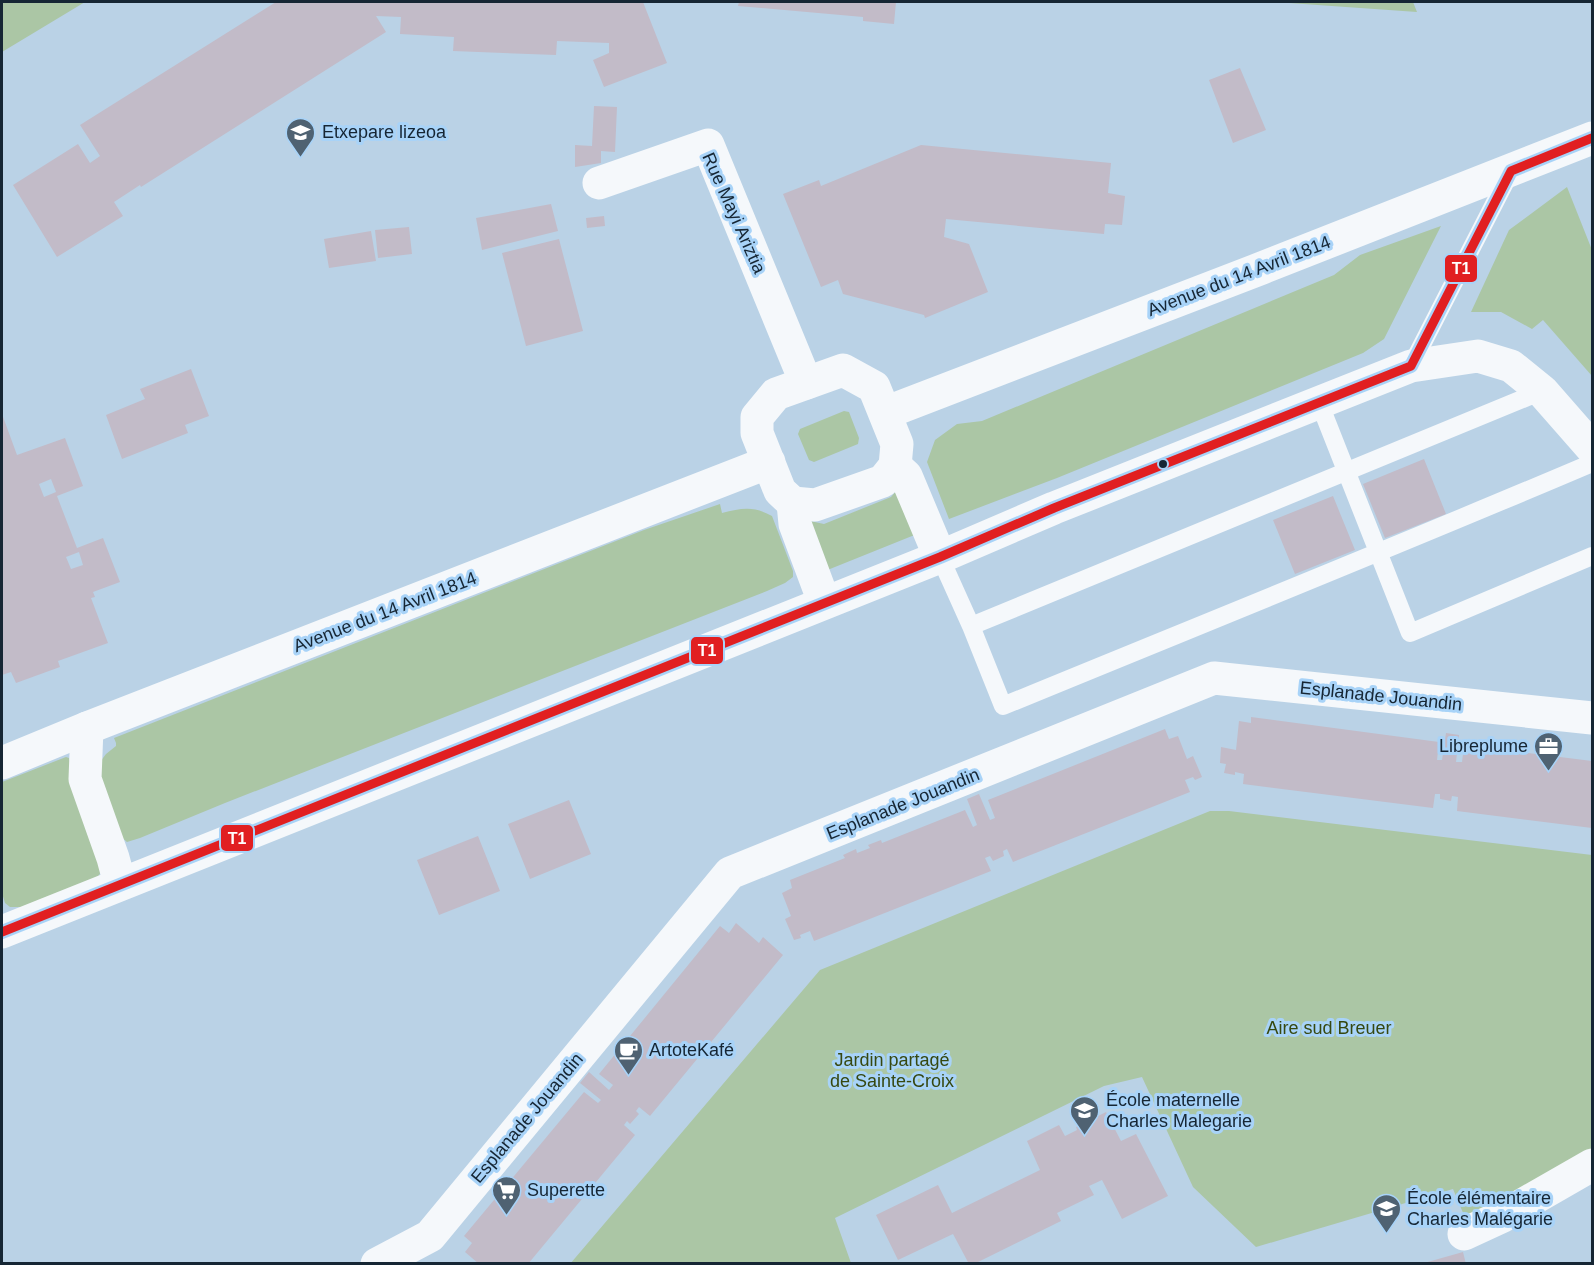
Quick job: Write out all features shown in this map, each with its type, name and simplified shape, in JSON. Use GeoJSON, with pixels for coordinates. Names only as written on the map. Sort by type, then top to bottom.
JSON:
{"type":"FeatureCollection","features":[{"type":"Feature","properties":{"kind":"street","name":"Avenue du 14 Avril 1814"},"geometry":{"type":"LineString","coordinates":[[885,413],[1593,138]]}},
{"type":"Feature","properties":{"kind":"street","name":"Rue Mayi Ariztia"},"geometry":{"type":"LineString","coordinates":[[599,183],[708,145],[806,383]]}},
{"type":"Feature","properties":{"kind":"street"},"geometry":{"type":"LineString","coordinates":[[4,923],[147,874],[1411,366],[1478,356],[1511,366],[1542,391],[1593,448]]}},
{"type":"Feature","properties":{"kind":"street"},"geometry":{"type":"LineString","coordinates":[[843,370],[874,387],[885,413],[897,444],[895,466],[882,481],[815,506],[793,503],[780,491],[757,433],[757,417],[776,394],[843,370]]}},
{"type":"Feature","properties":{"kind":"street","name":"Avenue du 14 Avril 1814"},"geometry":{"type":"LineString","coordinates":[[2,763],[769,462]]}},
{"type":"Feature","properties":{"kind":"street"},"geometry":{"type":"LineString","coordinates":[[895,466],[906,476],[940,557]]}},
{"type":"Feature","properties":{"kind":"street"},"geometry":{"type":"LineString","coordinates":[[793,503],[795,524],[824,602]]}},
{"type":"Feature","properties":{"kind":"street","name":"Esplanade Jouandin"},"geometry":{"type":"LineString","coordinates":[[377,1263],[430,1236],[730,873],[1214,678],[1593,718]]}},
{"type":"Feature","properties":{"kind":"street"},"geometry":{"type":"LineString","coordinates":[[87,728],[86,779],[120,884]]}},
{"type":"Feature","properties":{"kind":"street"},"geometry":{"type":"LineString","coordinates":[[1464,1234],[1503,1216],[1593,1165]]}},
{"type":"Feature","properties":{"kind":"lane"},"geometry":{"type":"LineString","coordinates":[[1411,366],[1511,171]]}},
{"type":"Feature","properties":{"kind":"lane"},"geometry":{"type":"LineString","coordinates":[[971,626],[1542,391]]}},
{"type":"Feature","properties":{"kind":"lane"},"geometry":{"type":"LineString","coordinates":[[1319,402],[1410,633],[1593,556]]}},
{"type":"Feature","properties":{"kind":"lane"},"geometry":{"type":"LineString","coordinates":[[940,557],[1003,706],[1457,521],[1593,463]]}},
{"type":"Feature","properties":{"kind":"green space"},"geometry":{"type":"Polygon","coordinates":[[[2,2],[85,2],[2,52],[2,2]]]}},
{"type":"Feature","properties":{"kind":"green space"},"geometry":{"type":"Polygon","coordinates":[[[1275,2],[1413,2],[1417,12],[1275,2]]]}},
{"type":"Feature","properties":{"kind":"green space"},"geometry":{"type":"Polygon","coordinates":[[[1567,187],[1592,250],[1592,376],[1543,320],[1532,329],[1501,312],[1471,312],[1509,230],[1567,187]]]}},
{"type":"Feature","properties":{"kind":"green space"},"geometry":{"type":"Polygon","coordinates":[[[1441,226],[1384,339],[1363,353],[1057,478],[949,519],[927,462],[935,440],[957,424],[982,421],[1334,275],[1360,255],[1441,226]]]}},
{"type":"Feature","properties":{"kind":"green space"},"geometry":{"type":"Polygon","coordinates":[[[844,411],[849,412],[859,438],[858,444],[814,462],[809,460],[798,434],[800,429],[844,411]]]}},
{"type":"Feature","properties":{"kind":"green space"},"geometry":{"type":"Polygon","coordinates":[[[896,491],[917,534],[825,571],[810,521],[824,524],[891,497],[896,491]]]}},
{"type":"Feature","properties":{"kind":"green space"},"geometry":{"type":"Polygon","coordinates":[[[720,504],[722,513],[748,509],[772,516],[793,571],[793,577],[767,591],[140,838],[127,842],[120,836],[98,782],[100,762],[116,746],[114,738],[644,530],[720,504]]]}},
{"type":"Feature","properties":{"kind":"green space"},"geometry":{"type":"Polygon","coordinates":[[[66,757],[69,758],[101,872],[97,878],[24,907],[10,907],[5,903],[2,893],[2,782],[66,757]]]}},
{"type":"Feature","properties":{"kind":"green space"},"geometry":{"type":"Polygon","coordinates":[[[1210,811],[1229,811],[1592,855],[1592,1162],[1466,1220],[1453,1189],[1256,1247],[1193,1187],[1142,1077],[1104,1086],[835,1218],[851,1263],[570,1264],[820,970],[1210,811]]]}},
{"type":"Feature","properties":{"kind":"building"},"geometry":{"type":"Polygon","coordinates":[[[276,2],[643,2],[667,63],[604,87],[593,60],[609,53],[609,43],[557,41],[556,55],[453,51],[454,37],[400,34],[401,17],[376,16],[386,32],[114,202],[123,216],[57,257],[13,185],[78,144],[90,163],[100,156],[80,125],[276,2]]]}},
{"type":"Feature","properties":{"kind":"building"},"geometry":{"type":"Polygon","coordinates":[[[739,2],[896,2],[894,24],[863,21],[863,17],[738,6],[739,2]]]}},
{"type":"Feature","properties":{"kind":"building"},"geometry":{"type":"Polygon","coordinates":[[[1240,68],[1266,130],[1233,143],[1209,80],[1240,68]]]}},
{"type":"Feature","properties":{"kind":"building"},"geometry":{"type":"Polygon","coordinates":[[[594,106],[617,107],[615,152],[601,151],[601,163],[575,167],[575,145],[592,146],[594,106]]]}},
{"type":"Feature","properties":{"kind":"building"},"geometry":{"type":"Polygon","coordinates":[[[921,145],[1111,163],[1108,193],[1125,196],[1122,225],[1105,224],[1104,234],[946,219],[944,237],[969,244],[988,292],[925,318],[924,315],[843,294],[838,280],[821,287],[783,194],[819,180],[821,186],[921,145]]]}},
{"type":"Feature","properties":{"kind":"building"},"geometry":{"type":"Polygon","coordinates":[[[551,204],[558,231],[482,250],[476,218],[551,204]]]}},
{"type":"Feature","properties":{"kind":"building"},"geometry":{"type":"Polygon","coordinates":[[[604,216],[605,226],[587,228],[586,218],[604,216]]]}},
{"type":"Feature","properties":{"kind":"building"},"geometry":{"type":"Polygon","coordinates":[[[409,227],[412,254],[378,258],[375,230],[409,227]]]}},
{"type":"Feature","properties":{"kind":"building"},"geometry":{"type":"Polygon","coordinates":[[[371,231],[376,261],[329,268],[324,239],[371,231]]]}},
{"type":"Feature","properties":{"kind":"building"},"geometry":{"type":"Polygon","coordinates":[[[559,239],[583,331],[526,346],[502,253],[559,239]]]}},
{"type":"Feature","properties":{"kind":"building"},"geometry":{"type":"Polygon","coordinates":[[[191,369],[209,416],[185,425],[188,433],[122,459],[106,415],[145,399],[140,389],[191,369]]]}},
{"type":"Feature","properties":{"kind":"building"},"geometry":{"type":"Polygon","coordinates":[[[2,414],[17,455],[65,438],[83,486],[57,496],[77,548],[103,538],[120,582],[93,592],[95,597],[91,598],[108,643],[58,661],[60,667],[16,683],[11,672],[2,675],[2,414]],[[51,479],[39,484],[44,497],[56,492],[51,479]],[[79,552],[66,557],[71,569],[83,565],[79,552]]]}},
{"type":"Feature","properties":{"kind":"building"},"geometry":{"type":"Polygon","coordinates":[[[1424,459],[1446,514],[1385,538],[1363,484],[1424,459]]]}},
{"type":"Feature","properties":{"kind":"building"},"geometry":{"type":"Polygon","coordinates":[[[1333,496],[1355,550],[1295,574],[1273,520],[1333,496]]]}},
{"type":"Feature","properties":{"kind":"building"},"geometry":{"type":"Polygon","coordinates":[[[1251,717],[1439,742],[1437,760],[1442,760],[1446,733],[1459,735],[1456,762],[1462,762],[1464,745],[1592,761],[1592,828],[1457,811],[1458,797],[1452,796],[1451,801],[1440,799],[1440,794],[1435,794],[1433,808],[1243,784],[1244,774],[1224,773],[1226,764],[1220,763],[1221,747],[1236,750],[1239,721],[1251,723],[1251,717]]]}},
{"type":"Feature","properties":{"kind":"building"},"geometry":{"type":"Polygon","coordinates":[[[1165,729],[1169,739],[1178,736],[1187,759],[1193,756],[1202,777],[1185,780],[1190,792],[1013,862],[1007,849],[1003,851],[1004,856],[993,861],[990,856],[985,858],[991,871],[814,941],[810,931],[794,940],[785,919],[791,916],[782,893],[792,888],[790,880],[845,858],[843,855],[856,849],[857,853],[870,848],[868,845],[881,840],[882,843],[965,810],[973,827],[977,825],[967,799],[979,794],[990,820],[995,818],[988,800],[1165,729]]]}},
{"type":"Feature","properties":{"kind":"building"},"geometry":{"type":"Polygon","coordinates":[[[569,800],[591,854],[530,879],[508,824],[569,800]]]}},
{"type":"Feature","properties":{"kind":"building"},"geometry":{"type":"Polygon","coordinates":[[[478,836],[500,891],[439,915],[417,860],[478,836]]]}},
{"type":"Feature","properties":{"kind":"building"},"geometry":{"type":"Polygon","coordinates":[[[736,923],[759,943],[763,937],[783,955],[650,1116],[639,1107],[636,1111],[639,1114],[630,1124],[627,1121],[624,1125],[635,1135],[528,1264],[479,1264],[465,1252],[472,1243],[464,1236],[584,1092],[598,1103],[601,1100],[580,1083],[589,1072],[609,1090],[613,1085],[599,1074],[720,926],[729,933],[736,923]]]}},
{"type":"Feature","properties":{"kind":"building"},"geometry":{"type":"Polygon","coordinates":[[[1106,1112],[1121,1141],[1136,1134],[1168,1196],[1122,1219],[1102,1180],[1089,1186],[1094,1195],[1057,1213],[1061,1221],[974,1264],[969,1264],[953,1234],[898,1260],[876,1215],[938,1185],[952,1213],[1040,1170],[1027,1141],[1059,1125],[1065,1136],[1077,1130],[1076,1127],[1106,1112]]]}},
{"type":"Feature","properties":{"kind":"building"},"geometry":{"type":"Polygon","coordinates":[[[1463,1252],[1466,1264],[1424,1264],[1424,1263],[1463,1252]]]}},
{"type":"Feature","properties":{"kind":"transit line","name":"T1"},"geometry":{"type":"LineString","coordinates":[[1511,171],[1592,138]]}},
{"type":"Feature","properties":{"kind":"transit line","name":"T1"},"geometry":{"type":"LineString","coordinates":[[1411,366],[1511,171]]}},
{"type":"Feature","properties":{"kind":"transit line","name":"T1"},"geometry":{"type":"LineString","coordinates":[[2,932],[1411,366]]}},
{"type":"Feature","properties":{"kind":"place","name":"Etxepare lizeoa"},"geometry":{"type":"Point","coordinates":[301,158]}},
{"type":"Feature","properties":{"kind":"place","name":"Libreplume"},"geometry":{"type":"Point","coordinates":[1549,772]}},
{"type":"Feature","properties":{"kind":"place","name":"ArtoteKafé"},"geometry":{"type":"Point","coordinates":[628,1076]}},
{"type":"Feature","properties":{"kind":"place","name":"École maternelle Charles Malegarie"},"geometry":{"type":"Point","coordinates":[1085,1136]}},
{"type":"Feature","properties":{"kind":"place","name":"Superette"},"geometry":{"type":"Point","coordinates":[506,1216]}},
{"type":"Feature","properties":{"kind":"place","name":"École élémentaire Charles Malégarie"},"geometry":{"type":"Point","coordinates":[1386,1234]}},
{"type":"Feature","properties":{"kind":"park label","name":"Aire sud Breuer"},"geometry":{"type":"Point","coordinates":[1329,1028]}},
{"type":"Feature","properties":{"kind":"park label","name":"Jardin partagé de Sainte-Croix"},"geometry":{"type":"Point","coordinates":[892,1070]}}]}
